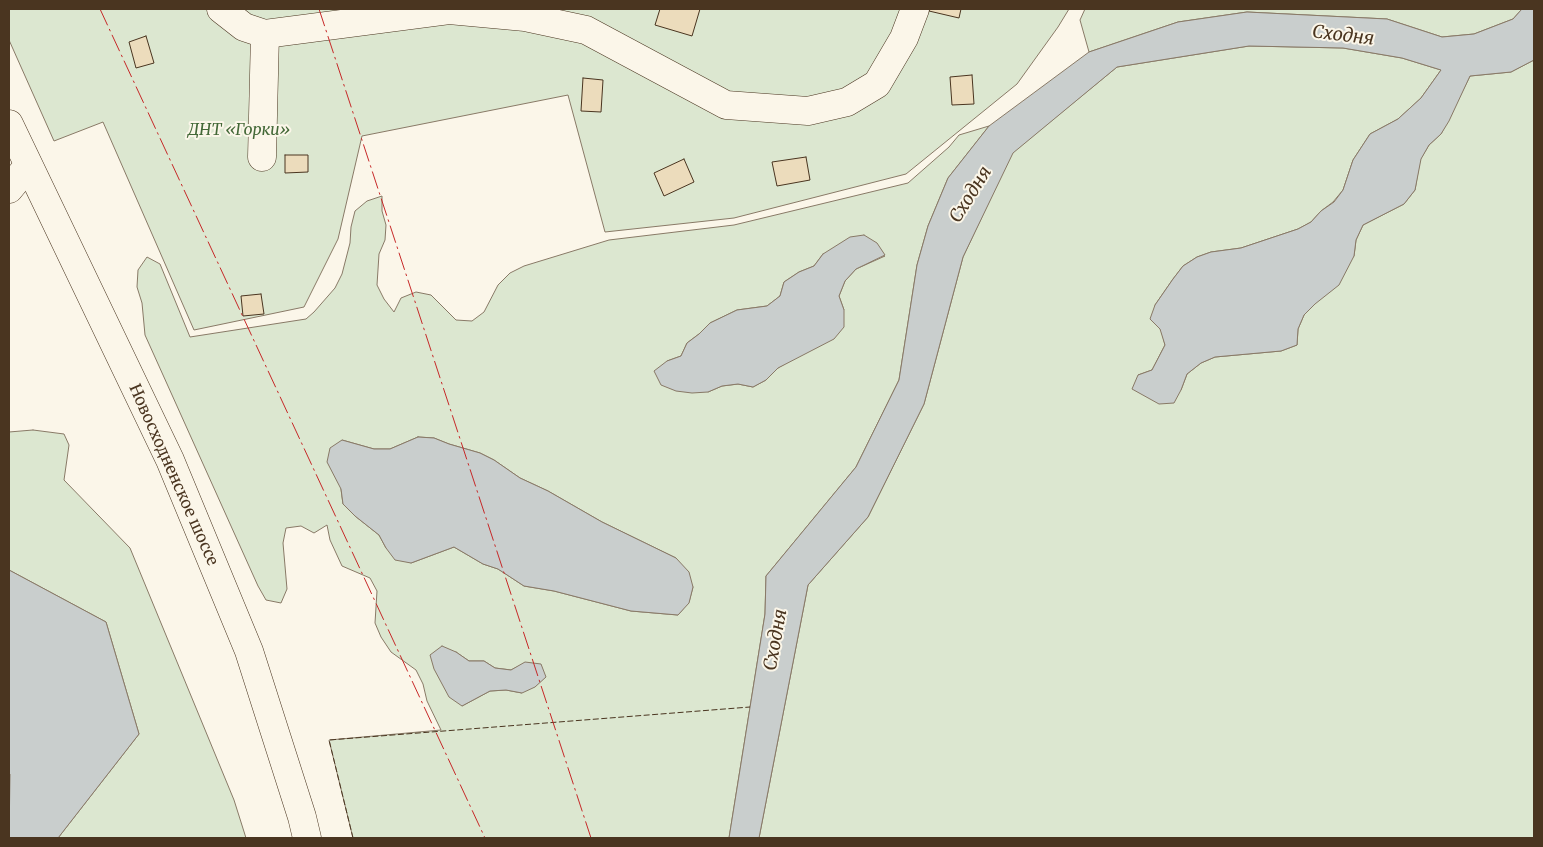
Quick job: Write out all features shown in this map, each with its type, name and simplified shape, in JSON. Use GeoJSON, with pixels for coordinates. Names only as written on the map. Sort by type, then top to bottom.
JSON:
{"type":"FeatureCollection","features":[{"type":"Feature","properties":{"kind":"main road"},"geometry":{"type":"LineString","coordinates":[[221,9],[244,27],[265,34],[449,10],[524,17],[586,30],[726,105],[808,111],[847,102],[877,84],[904,38],[915,9]]}},
{"type":"Feature","properties":{"kind":"main road"},"geometry":{"type":"LineString","coordinates":[[262,157],[265,34]]}},
{"type":"Feature","properties":{"kind":"main road","name":"Новосходненское шоссе"},"geometry":{"type":"LineString","coordinates":[[9,124],[170,460],[248,651],[302,817],[307,838]]}},
{"type":"Feature","properties":{"kind":"main road"},"geometry":{"type":"LineString","coordinates":[[9,189],[28,166]]}},
{"type":"Feature","properties":{"kind":"green space","name":"ДНТ «Горки»"},"geometry":{"type":"Polygon","coordinates":[[[9,9],[1069,9],[1017,84],[906,174],[734,218],[605,232],[568,95],[362,136],[338,239],[304,307],[194,330],[103,122],[54,141],[9,40],[9,9]]]}},
{"type":"Feature","properties":{"kind":"green space"},"geometry":{"type":"Polygon","coordinates":[[[1085,9],[1522,9],[1513,19],[1474,34],[1442,37],[1387,19],[1247,12],[1178,22],[1089,52],[1080,20],[1085,9]]]}},
{"type":"Feature","properties":{"kind":"green space"},"geometry":{"type":"Polygon","coordinates":[[[1249,46],[1343,48],[1402,58],[1441,70],[1421,98],[1398,119],[1370,134],[1353,160],[1343,190],[1311,222],[1298,229],[1241,248],[1211,252],[1197,257],[1183,266],[1155,305],[1165,345],[1152,370],[1138,375],[1181,390],[1187,374],[1201,363],[1215,357],[1281,351],[1297,345],[1298,329],[1304,315],[1354,256],[1356,240],[1363,225],[1404,204],[1415,190],[1420,160],[1429,145],[1441,134],[1470,76],[1511,72],[1534,60],[1534,838],[759,838],[808,585],[868,517],[924,404],[963,257],[1012,153],[1117,67],[1249,46]]]}},
{"type":"Feature","properties":{"kind":"green space"},"geometry":{"type":"Polygon","coordinates":[[[989,126],[948,178],[928,226],[917,265],[899,380],[856,467],[766,576],[765,614],[729,838],[353,838],[329,740],[441,730],[427,701],[423,684],[416,670],[391,652],[381,637],[375,623],[377,591],[370,578],[342,566],[330,540],[327,525],[314,533],[301,526],[286,528],[283,543],[287,589],[281,603],[266,600],[145,335],[142,303],[137,287],[138,270],[147,257],[160,264],[190,337],[306,319],[335,288],[342,274],[350,243],[355,211],[367,201],[382,196],[382,211],[386,225],[385,240],[379,254],[377,285],[384,299],[394,312],[401,298],[416,292],[431,295],[456,320],[472,321],[484,312],[498,285],[510,273],[524,266],[609,240],[734,225],[908,183],[949,147],[959,135],[989,126]],[[823,254],[814,266],[799,272],[784,282],[780,296],[767,306],[737,310],[710,323],[687,343],[681,356],[667,361],[708,392],[722,386],[738,384],[753,387],[766,380],[778,368],[793,359],[844,310],[839,296],[845,281],[856,269],[885,256],[823,254]],[[418,437],[390,449],[374,449],[342,440],[341,489],[343,504],[379,535],[386,548],[411,563],[454,547],[483,564],[498,569],[524,586],[554,591],[631,611],[678,615],[689,602],[693,587],[676,558],[602,522],[548,491],[520,478],[494,460],[480,453],[434,438],[418,437]],[[456,652],[462,706],[490,691],[506,690],[522,693],[525,663],[511,670],[495,668],[484,661],[469,661],[456,652]]]}},
{"type":"Feature","properties":{"kind":"green space"},"geometry":{"type":"Polygon","coordinates":[[[33,430],[64,434],[69,445],[64,480],[130,548],[234,800],[246,838],[58,838],[139,734],[106,622],[9,570],[9,432],[33,430]]]}},
{"type":"Feature","properties":{"kind":"water","name":"Сходня"},"geometry":{"type":"Polygon","coordinates":[[[1522,9],[1534,9],[1534,60],[1511,72],[1470,76],[1449,121],[1441,134],[1429,145],[1421,159],[1415,190],[1404,204],[1363,225],[1356,240],[1354,256],[1339,285],[1304,315],[1298,329],[1297,345],[1281,351],[1215,357],[1201,363],[1187,374],[1174,403],[1159,404],[1132,389],[1138,375],[1152,370],[1165,345],[1160,329],[1150,319],[1155,305],[1183,266],[1197,257],[1211,252],[1241,248],[1298,229],[1311,222],[1321,211],[1334,202],[1343,190],[1353,160],[1370,134],[1398,119],[1421,98],[1441,70],[1402,58],[1343,48],[1249,46],[1117,67],[1013,153],[963,257],[924,404],[868,517],[808,585],[759,838],[729,838],[765,614],[766,576],[856,467],[899,380],[917,265],[928,226],[948,178],[989,126],[1089,52],[1178,22],[1247,12],[1387,19],[1442,37],[1474,34],[1513,19],[1522,9]]]}},
{"type":"Feature","properties":{"kind":"water"},"geometry":{"type":"Polygon","coordinates":[[[864,235],[877,243],[885,255],[856,269],[845,281],[839,296],[844,310],[844,327],[834,339],[778,368],[766,380],[753,387],[738,384],[722,386],[708,392],[692,393],[676,391],[661,385],[654,371],[667,361],[681,356],[687,343],[710,323],[737,310],[767,306],[780,296],[784,282],[799,272],[814,266],[823,254],[850,237],[864,235]]]}},
{"type":"Feature","properties":{"kind":"water"},"geometry":{"type":"Polygon","coordinates":[[[418,437],[434,438],[480,453],[520,478],[548,491],[602,522],[676,558],[689,572],[693,587],[689,603],[678,615],[631,611],[554,591],[524,586],[498,569],[483,564],[454,547],[411,563],[395,560],[379,535],[343,504],[341,489],[327,462],[330,448],[342,440],[374,449],[390,449],[418,437]]]}},
{"type":"Feature","properties":{"kind":"water"},"geometry":{"type":"Polygon","coordinates":[[[9,570],[106,622],[139,734],[58,838],[9,838],[9,570]]]}},
{"type":"Feature","properties":{"kind":"water"},"geometry":{"type":"Polygon","coordinates":[[[442,646],[456,652],[469,661],[484,661],[495,668],[511,670],[525,662],[541,664],[546,677],[535,687],[522,693],[506,690],[490,691],[462,706],[449,697],[434,669],[430,655],[442,646]]]}},
{"type":"Feature","properties":{"kind":"building"},"geometry":{"type":"Polygon","coordinates":[[[660,9],[700,9],[692,36],[655,25],[660,9]]]}},
{"type":"Feature","properties":{"kind":"building"},"geometry":{"type":"Polygon","coordinates":[[[930,9],[961,9],[959,18],[929,11],[930,9]]]}},
{"type":"Feature","properties":{"kind":"building"},"geometry":{"type":"Polygon","coordinates":[[[146,36],[154,63],[136,68],[129,42],[146,36]]]}},
{"type":"Feature","properties":{"kind":"building"},"geometry":{"type":"Polygon","coordinates":[[[972,75],[974,104],[952,105],[950,77],[972,75]]]}},
{"type":"Feature","properties":{"kind":"building"},"geometry":{"type":"Polygon","coordinates":[[[583,78],[603,80],[601,112],[581,111],[583,78]]]}},
{"type":"Feature","properties":{"kind":"building"},"geometry":{"type":"Polygon","coordinates":[[[285,155],[308,155],[308,172],[285,173],[285,155]]]}},
{"type":"Feature","properties":{"kind":"building"},"geometry":{"type":"Polygon","coordinates":[[[806,157],[810,180],[777,186],[772,162],[806,157]]]}},
{"type":"Feature","properties":{"kind":"building"},"geometry":{"type":"Polygon","coordinates":[[[684,159],[694,182],[664,196],[654,173],[684,159]]]}},
{"type":"Feature","properties":{"kind":"building"},"geometry":{"type":"Polygon","coordinates":[[[261,294],[264,314],[243,316],[241,296],[261,294]]]}},
{"type":"Feature","properties":{"kind":"fence"},"geometry":{"type":"LineString","coordinates":[[353,838],[329,740],[750,707]]}},
{"type":"Feature","properties":{"kind":"power"},"geometry":{"type":"LineString","coordinates":[[100,9],[485,838]]}},
{"type":"Feature","properties":{"kind":"power"},"geometry":{"type":"LineString","coordinates":[[319,9],[591,838]]}}]}
